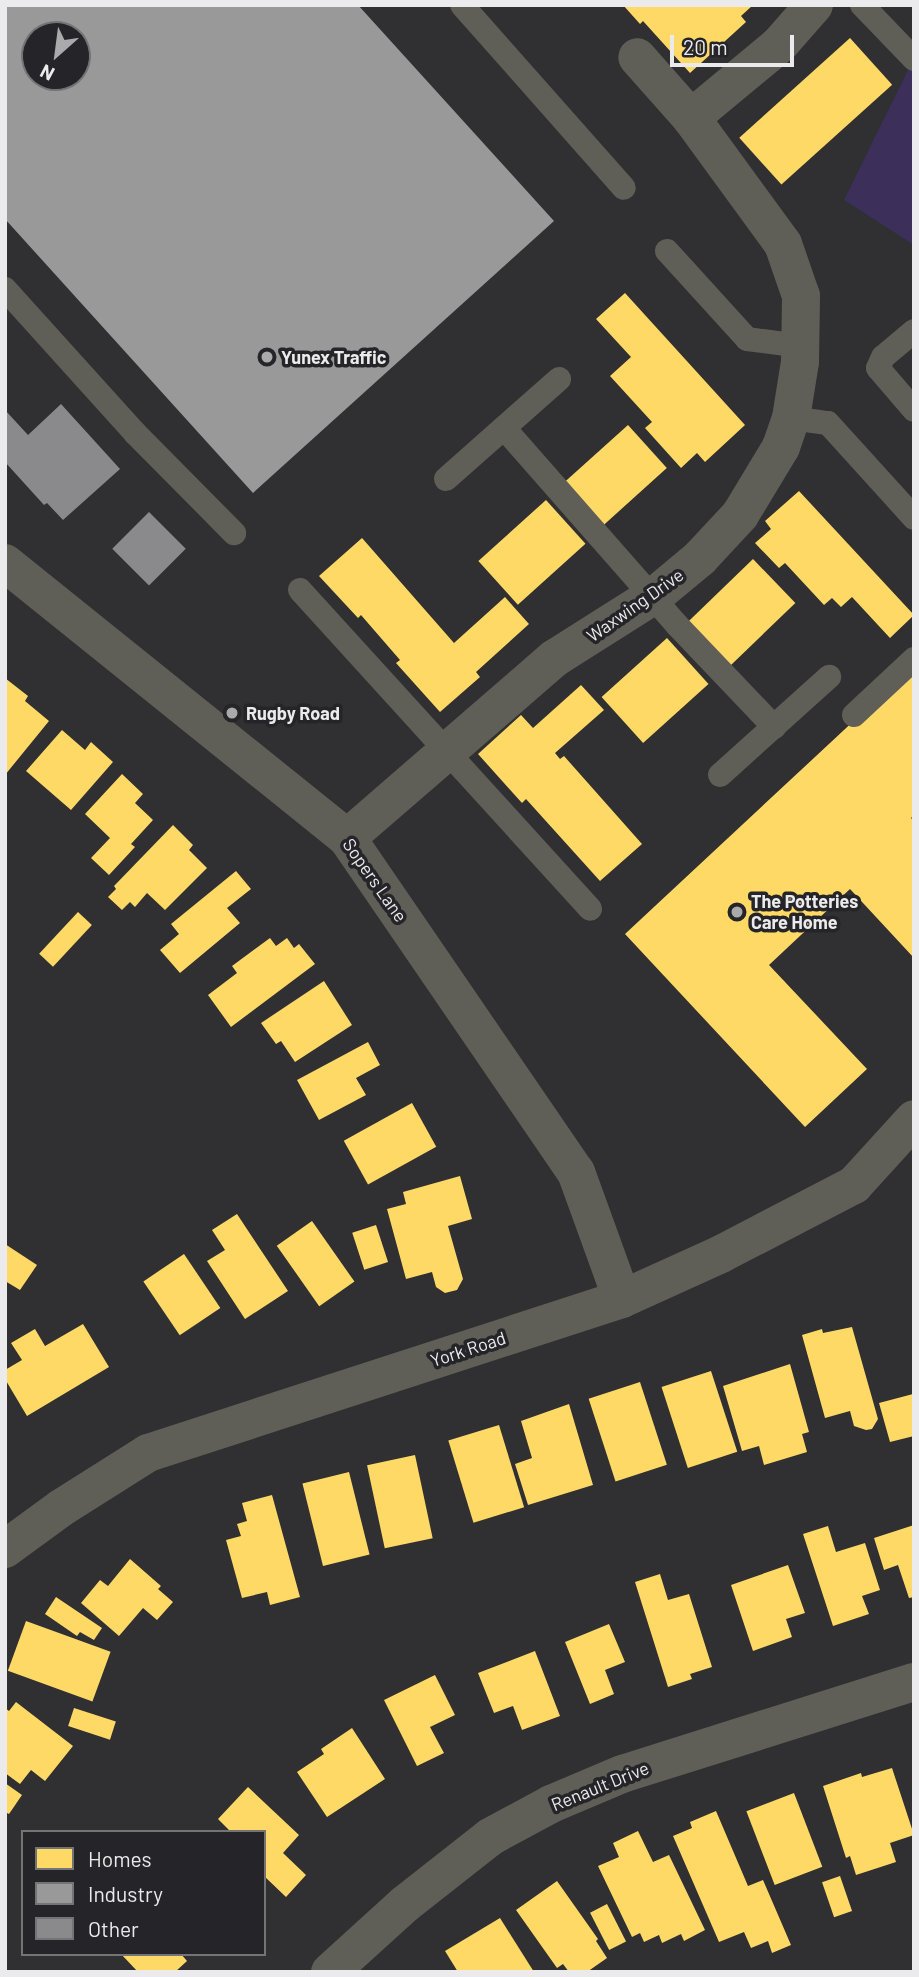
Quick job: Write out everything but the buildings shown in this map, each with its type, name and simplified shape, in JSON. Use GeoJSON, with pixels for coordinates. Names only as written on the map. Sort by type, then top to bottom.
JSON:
{"type":"FeatureCollection","features":[{"type":"Feature","properties":{"kind":"street"},"geometry":{"type":"LineString","coordinates":[[691,118],[779,45],[814,5]]}},
{"type":"Feature","properties":{"kind":"street","name":"Waxwing Drive"},"geometry":{"type":"LineString","coordinates":[[347,838],[555,659],[653,596],[700,558],[740,515],[781,447],[791,418],[800,346],[801,296],[783,244],[691,118],[637,57]]}},
{"type":"Feature","properties":{"kind":"street","name":"Sopers Lane"},"geometry":{"type":"LineString","coordinates":[[5,564],[347,838],[576,1172],[622,1299]]}},
{"type":"Feature","properties":{"kind":"street","name":"York Road"},"geometry":{"type":"LineString","coordinates":[[5,1549],[61,1508],[148,1453],[622,1299],[721,1254],[854,1185],[914,1119]]}},
{"type":"Feature","properties":{"kind":"street","name":"Renault Drive"},"geometry":{"type":"LineString","coordinates":[[330,1972],[405,1904],[491,1837],[551,1804],[622,1774],[914,1682]]}},
{"type":"Feature","properties":{"kind":"lane"},"geometry":{"type":"LineString","coordinates":[[462,5],[624,188]]}},
{"type":"Feature","properties":{"kind":"lane"},"geometry":{"type":"LineString","coordinates":[[862,5],[914,59]]}},
{"type":"Feature","properties":{"kind":"lane"},"geometry":{"type":"LineString","coordinates":[[667,251],[747,340],[800,346]]}},
{"type":"Feature","properties":{"kind":"lane"},"geometry":{"type":"LineString","coordinates":[[5,289],[135,433],[234,533]]}},
{"type":"Feature","properties":{"kind":"lane"},"geometry":{"type":"LineString","coordinates":[[914,331],[883,357],[877,368],[914,410]]}},
{"type":"Feature","properties":{"kind":"lane"},"geometry":{"type":"LineString","coordinates":[[446,479],[559,379]]}},
{"type":"Feature","properties":{"kind":"lane"},"geometry":{"type":"LineString","coordinates":[[791,418],[828,423],[914,518]]}},
{"type":"Feature","properties":{"kind":"lane"},"geometry":{"type":"LineString","coordinates":[[504,428],[774,727]]}},
{"type":"Feature","properties":{"kind":"lane"},"geometry":{"type":"LineString","coordinates":[[300,590],[590,909]]}},
{"type":"Feature","properties":{"kind":"lane"},"geometry":{"type":"LineString","coordinates":[[854,715],[914,659]]}},
{"type":"Feature","properties":{"kind":"lane"},"geometry":{"type":"LineString","coordinates":[[720,775],[829,677]]}},
{"type":"Feature","properties":{"kind":"shaded area"},"geometry":{"type":"Polygon","coordinates":[[[914,58],[914,245],[844,200],[914,58]]]}},
{"type":"Feature","properties":{"kind":"place","name":"Yunex Traffic"},"geometry":{"type":"Point","coordinates":[267,357]}},
{"type":"Feature","properties":{"kind":"place","name":"Rugby Road"},"geometry":{"type":"Point","coordinates":[232,713]}},
{"type":"Feature","properties":{"kind":"place","name":"The Potteries Care Home"},"geometry":{"type":"Point","coordinates":[737,912]}}]}
